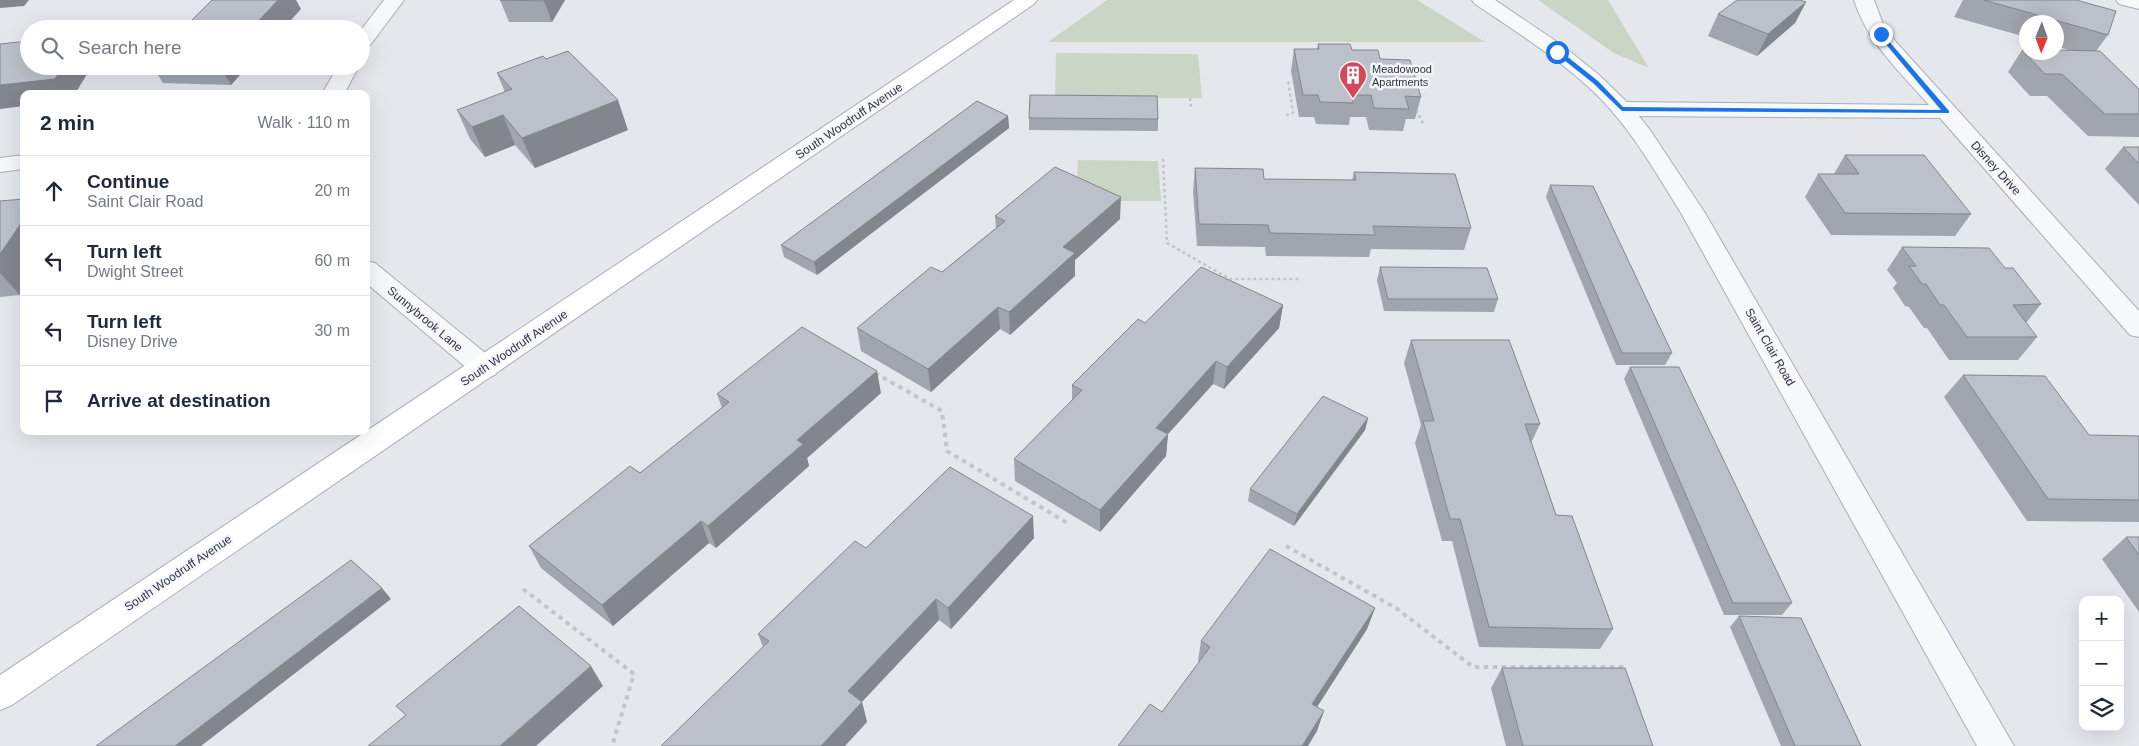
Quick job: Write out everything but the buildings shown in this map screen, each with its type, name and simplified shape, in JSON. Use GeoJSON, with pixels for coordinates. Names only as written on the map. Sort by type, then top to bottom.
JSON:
{"type":"FeatureCollection","features":[{"type":"Feature","properties":{"kind":"main road","name":"South Woodruff Avenue"},"geometry":{"type":"LineString","coordinates":[[0,694],[1027,0]]}},
{"type":"Feature","properties":{"kind":"street"},"geometry":{"type":"LineString","coordinates":[[370,32],[394,0]]}},
{"type":"Feature","properties":{"kind":"street","name":"Saint Clair Road"},"geometry":{"type":"LineString","coordinates":[[1482,0],[1557,52],[1595,82],[1622,109],[1642,135],[1693,213],[1996,746]]}},
{"type":"Feature","properties":{"kind":"street","name":"Disney Drive"},"geometry":{"type":"LineString","coordinates":[[1864,0],[1866,12],[1881,34],[1946,112],[2139,328]]}},
{"type":"Feature","properties":{"kind":"street"},"geometry":{"type":"LineString","coordinates":[[2126,0],[2139,3]]}},
{"type":"Feature","properties":{"kind":"street"},"geometry":{"type":"LineString","coordinates":[[335,90],[344,75]]}},
{"type":"Feature","properties":{"kind":"street"},"geometry":{"type":"LineString","coordinates":[[1622,109],[1946,112]]}},
{"type":"Feature","properties":{"kind":"street"},"geometry":{"type":"LineString","coordinates":[[0,165],[20,162]]}},
{"type":"Feature","properties":{"kind":"street","name":"Sunnybrook Lane"},"geometry":{"type":"LineString","coordinates":[[370,272],[484,368]]}},
{"type":"Feature","properties":{"kind":"path"},"geometry":{"type":"LineString","coordinates":[[1286,115],[1293,112],[1288,80]]}},
{"type":"Feature","properties":{"kind":"path"},"geometry":{"type":"LineString","coordinates":[[1190,98],[1191,108]]}},
{"type":"Feature","properties":{"kind":"path"},"geometry":{"type":"LineString","coordinates":[[1415,107],[1424,125]]}},
{"type":"Feature","properties":{"kind":"path"},"geometry":{"type":"LineString","coordinates":[[1163,159],[1167,243],[1230,279],[1301,279]]}},
{"type":"Feature","properties":{"kind":"path"},"geometry":{"type":"LineString","coordinates":[[870,370],[942,412],[948,451],[1069,524]]}},
{"type":"Feature","properties":{"kind":"path"},"geometry":{"type":"LineString","coordinates":[[1286,546],[1396,608],[1473,667],[1624,667]]}},
{"type":"Feature","properties":{"kind":"path"},"geometry":{"type":"LineString","coordinates":[[523,589],[634,674],[612,746]]}},
{"type":"Feature","properties":{"kind":"green space"},"geometry":{"type":"Polygon","coordinates":[[[1107,0],[1417,0],[1485,42],[1048,42],[1107,0]]]}},
{"type":"Feature","properties":{"kind":"green space"},"geometry":{"type":"Polygon","coordinates":[[[1538,0],[1608,0],[1649,68],[1614,53],[1538,0]]]}},
{"type":"Feature","properties":{"kind":"green space"},"geometry":{"type":"Polygon","coordinates":[[[1056,53],[1198,54],[1202,98],[1055,98],[1056,53]]]}},
{"type":"Feature","properties":{"kind":"green space"},"geometry":{"type":"Polygon","coordinates":[[[1078,160],[1158,161],[1161,201],[1096,201],[1077,192],[1078,160]]]}},
{"type":"Feature","properties":{"kind":"place","name":"Meadowood Apartments"},"geometry":{"type":"Point","coordinates":[1353,99]}},
{"type":"Feature","properties":{"kind":"route"},"geometry":{"type":"LineString","coordinates":[[1557,52],[1595,82],[1622,109],[1946,112],[1881,34]]}}]}
